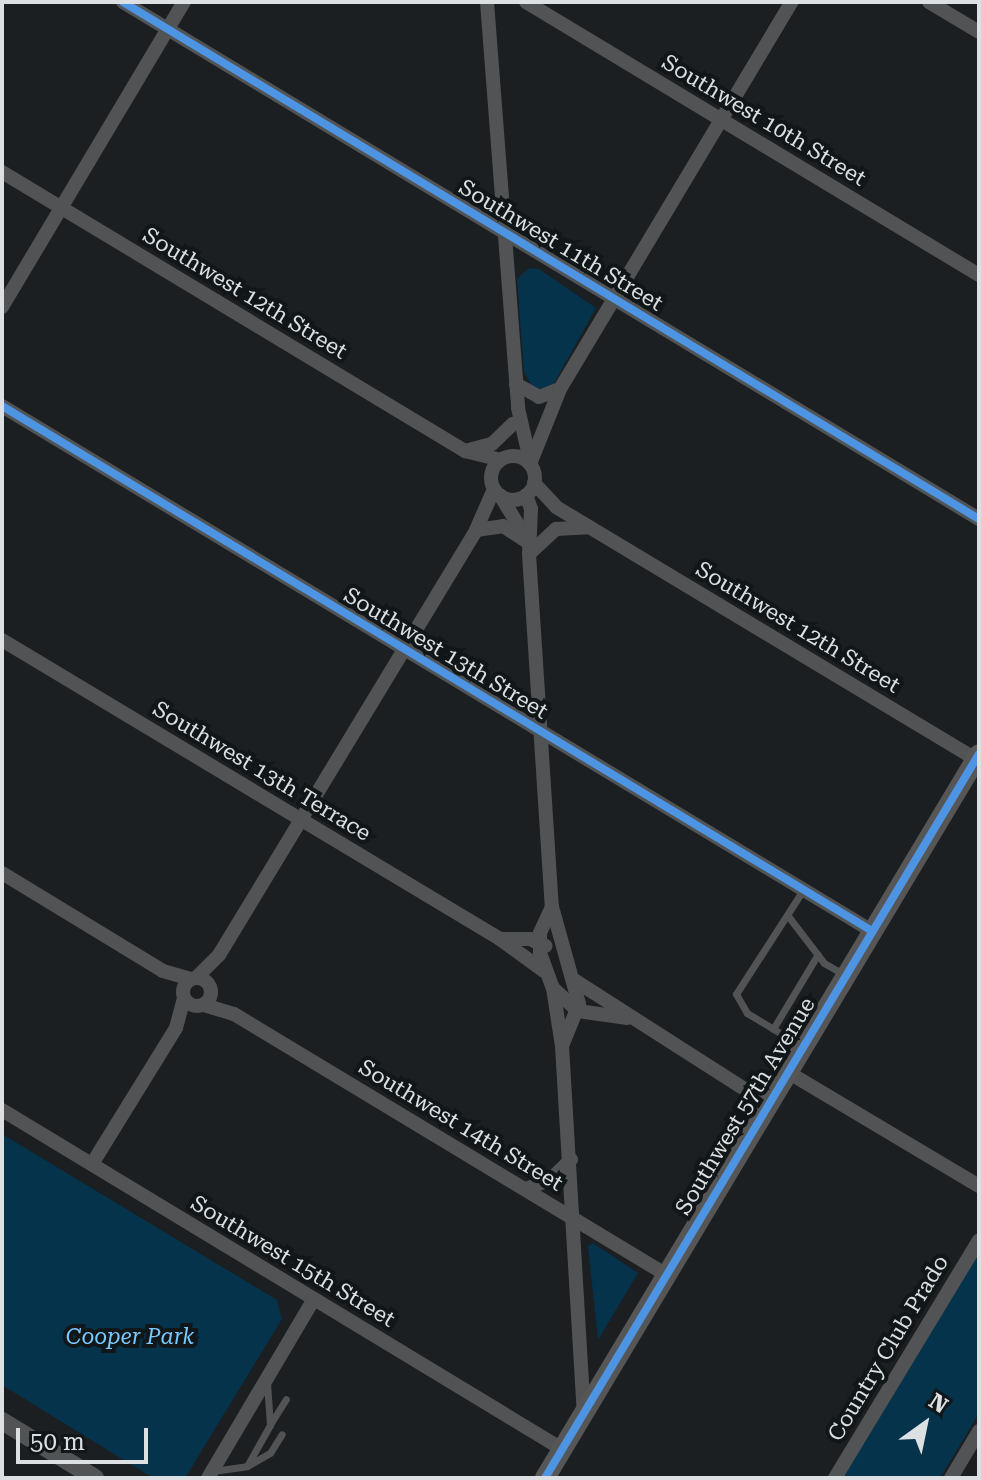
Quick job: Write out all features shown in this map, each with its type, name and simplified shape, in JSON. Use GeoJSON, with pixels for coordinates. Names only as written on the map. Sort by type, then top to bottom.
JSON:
{"type":"FeatureCollection","features":[{"type":"Feature","properties":{"kind":"main road","name":"Southwest 57th Avenue"},"geometry":{"type":"LineString","coordinates":[[545,1478],[766,1103],[977,757]]}},
{"type":"Feature","properties":{"kind":"street","name":"Southwest 11th Street"},"geometry":{"type":"LineString","coordinates":[[123,2],[979,519]]}},
{"type":"Feature","properties":{"kind":"street"},"geometry":{"type":"LineString","coordinates":[[2,307],[184,2]]}},
{"type":"Feature","properties":{"kind":"street"},"geometry":{"type":"LineString","coordinates":[[487,2],[518,408],[530,464],[532,529],[528,548],[552,907],[564,964]]}},
{"type":"Feature","properties":{"kind":"street","name":"Southwest 10th Street"},"geometry":{"type":"LineString","coordinates":[[526,2],[979,275]]}},
{"type":"Feature","properties":{"kind":"street"},"geometry":{"type":"LineString","coordinates":[[530,464],[560,389],[792,2]]}},
{"type":"Feature","properties":{"kind":"street"},"geometry":{"type":"LineString","coordinates":[[929,2],[979,32]]}},
{"type":"Feature","properties":{"kind":"street","name":"Southwest 12th Street"},"geometry":{"type":"LineString","coordinates":[[2,172],[465,451],[502,459]]}},
{"type":"Feature","properties":{"kind":"street"},"geometry":{"type":"LineString","coordinates":[[516,384],[539,397],[560,389]]}},
{"type":"Feature","properties":{"kind":"street","name":"Southwest 13th Street"},"geometry":{"type":"LineString","coordinates":[[2,406],[872,931]]}},
{"type":"Feature","properties":{"kind":"street"},"geometry":{"type":"LineString","coordinates":[[92,1164],[176,1028],[184,997],[194,978],[219,955],[476,530],[495,487],[518,408]]}},
{"type":"Feature","properties":{"kind":"street"},"geometry":{"type":"LineString","coordinates":[[465,451],[492,444],[513,424]]}},
{"type":"Feature","properties":{"kind":"street","name":"Southwest 12th Street"},"geometry":{"type":"LineString","coordinates":[[465,451],[495,487],[528,548]]}},
{"type":"Feature","properties":{"kind":"street"},"geometry":{"type":"LineString","coordinates":[[502,459],[518,457],[530,464]]}},
{"type":"Feature","properties":{"kind":"street"},"geometry":{"type":"LineString","coordinates":[[495,487],[511,500],[530,489]]}},
{"type":"Feature","properties":{"kind":"street","name":"Southwest 12th Street"},"geometry":{"type":"LineString","coordinates":[[530,489],[977,757]]}},
{"type":"Feature","properties":{"kind":"street"},"geometry":{"type":"LineString","coordinates":[[476,530],[503,526],[528,548]]}},
{"type":"Feature","properties":{"kind":"street"},"geometry":{"type":"LineString","coordinates":[[528,548],[556,529],[590,527]]}},
{"type":"Feature","properties":{"kind":"street","name":"Southwest 13th Terrace"},"geometry":{"type":"LineString","coordinates":[[2,640],[500,939],[544,971]]}},
{"type":"Feature","properties":{"kind":"street"},"geometry":{"type":"LineString","coordinates":[[2,873],[163,971],[194,978]]}},
{"type":"Feature","properties":{"kind":"street"},"geometry":{"type":"LineString","coordinates":[[552,907],[541,943],[544,971],[553,988],[562,1046],[576,1220],[584,1412]]}},
{"type":"Feature","properties":{"kind":"street","name":"Southwest 13th Terrace"},"geometry":{"type":"LineString","coordinates":[[500,939],[541,943]]}},
{"type":"Feature","properties":{"kind":"street"},"geometry":{"type":"LineString","coordinates":[[541,943],[564,964],[574,980],[766,1103]]}},
{"type":"Feature","properties":{"kind":"street"},"geometry":{"type":"LineString","coordinates":[[176,1028],[202,1006],[211,988],[219,955]]}},
{"type":"Feature","properties":{"kind":"street"},"geometry":{"type":"LineString","coordinates":[[163,971],[184,997]]}},
{"type":"Feature","properties":{"kind":"street","name":"Southwest 14th Street"},"geometry":{"type":"LineString","coordinates":[[194,978],[211,988],[234,1014]]}},
{"type":"Feature","properties":{"kind":"street"},"geometry":{"type":"LineString","coordinates":[[562,1046],[578,1011],[574,980]]}},
{"type":"Feature","properties":{"kind":"street"},"geometry":{"type":"LineString","coordinates":[[553,988],[578,1011],[629,1018]]}},
{"type":"Feature","properties":{"kind":"street","name":"Southwest 14th Street"},"geometry":{"type":"LineString","coordinates":[[184,997],[202,1006],[234,1014],[665,1274]]}},
{"type":"Feature","properties":{"kind":"street"},"geometry":{"type":"LineString","coordinates":[[786,1071],[979,1186]]}},
{"type":"Feature","properties":{"kind":"street","name":"Southwest 15th Street"},"geometry":{"type":"LineString","coordinates":[[2,1110],[562,1449]]}},
{"type":"Feature","properties":{"kind":"street"},"geometry":{"type":"LineString","coordinates":[[526,1189],[551,1179],[571,1160]]}},
{"type":"Feature","properties":{"kind":"street","name":"Country Club Prado"},"geometry":{"type":"LineString","coordinates":[[835,1478],[979,1240]]}},
{"type":"Feature","properties":{"kind":"street"},"geometry":{"type":"LineString","coordinates":[[210,1475],[314,1299]]}},
{"type":"Feature","properties":{"kind":"street"},"geometry":{"type":"LineString","coordinates":[[2,1421],[95,1478]]}},
{"type":"Feature","properties":{"kind":"street"},"geometry":{"type":"LineString","coordinates":[[951,1478],[979,1431]]}},
{"type":"Feature","properties":{"kind":"lane"},"geometry":{"type":"LineString","coordinates":[[801,1045],[747,1013],[736,994],[771,933],[788,916],[803,890]]}},
{"type":"Feature","properties":{"kind":"lane"},"geometry":{"type":"LineString","coordinates":[[788,916],[818,954],[844,975]]}},
{"type":"Feature","properties":{"kind":"lane"},"geometry":{"type":"LineString","coordinates":[[773,1029],[818,954]]}},
{"type":"Feature","properties":{"kind":"lane"},"geometry":{"type":"LineString","coordinates":[[267,1381],[270,1425]]}},
{"type":"Feature","properties":{"kind":"lane"},"geometry":{"type":"LineString","coordinates":[[247,1466],[286,1399]]}},
{"type":"Feature","properties":{"kind":"lane"},"geometry":{"type":"LineString","coordinates":[[210,1475],[247,1466],[270,1453],[282,1434]]}},
{"type":"Feature","properties":{"kind":"green space"},"geometry":{"type":"Polygon","coordinates":[[[529,268],[539,269],[596,308],[553,385],[544,389],[533,388],[524,372],[517,279],[529,268]]]}},
{"type":"Feature","properties":{"kind":"green space","name":"Cooper Park"},"geometry":{"type":"Polygon","coordinates":[[[2,1134],[277,1300],[282,1319],[185,1478],[153,1478],[2,1385],[2,1134]]]}},
{"type":"Feature","properties":{"kind":"green space"},"geometry":{"type":"Polygon","coordinates":[[[593,1243],[638,1273],[598,1340],[588,1246],[593,1243]]]}},
{"type":"Feature","properties":{"kind":"green space"},"geometry":{"type":"Polygon","coordinates":[[[979,1253],[979,1413],[940,1478],[843,1478],[979,1253]]]}},
{"type":"Feature","properties":{"kind":"cycle path"},"geometry":{"type":"LineString","coordinates":[[123,2],[979,519]]}},
{"type":"Feature","properties":{"kind":"cycle path"},"geometry":{"type":"LineString","coordinates":[[2,406],[872,931]]}},
{"type":"Feature","properties":{"kind":"cycle path"},"geometry":{"type":"LineString","coordinates":[[545,1478],[979,754]]}}]}
